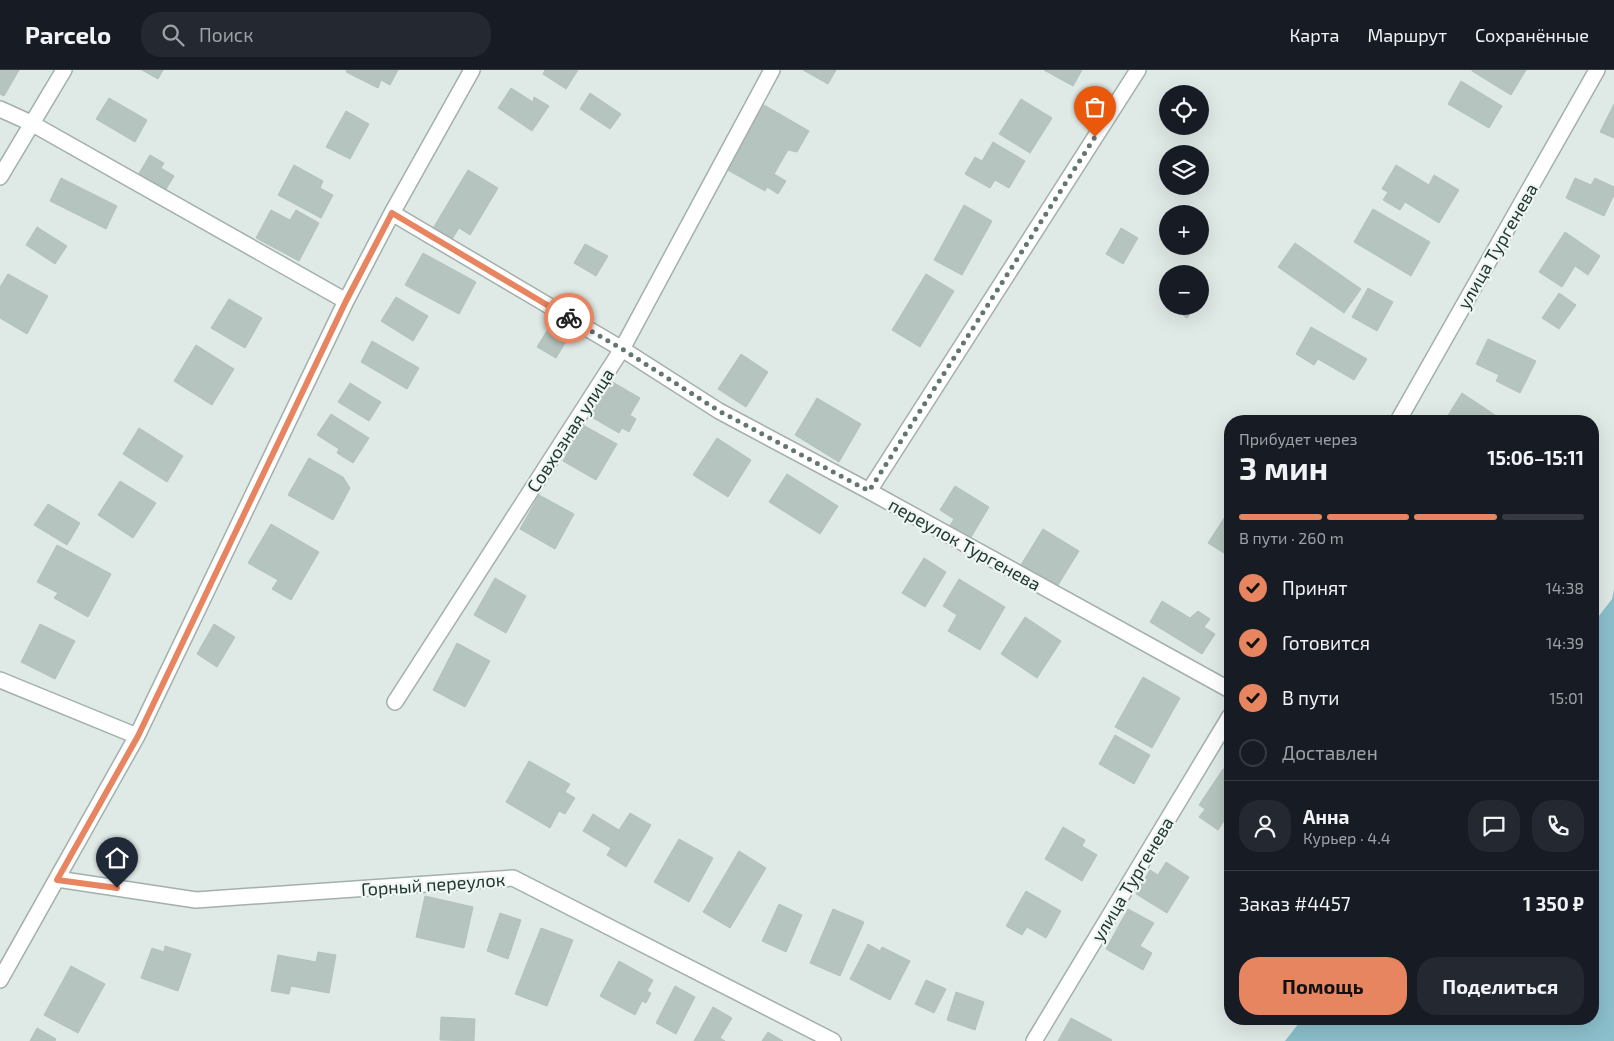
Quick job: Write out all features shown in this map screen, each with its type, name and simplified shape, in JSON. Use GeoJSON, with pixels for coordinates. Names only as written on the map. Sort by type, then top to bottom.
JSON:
{"type":"FeatureCollection","features":[{"type":"Feature","properties":{"kind":"street"},"geometry":{"type":"LineString","coordinates":[[0,177],[64,70]]}},
{"type":"Feature","properties":{"kind":"street"},"geometry":{"type":"LineString","coordinates":[[0,980],[138,736],[346,301],[392,213],[472,70]]}},
{"type":"Feature","properties":{"kind":"street","name":"Совхозная улица"},"geometry":{"type":"LineString","coordinates":[[396,702],[622,349],[772,70]]}},
{"type":"Feature","properties":{"kind":"street"},"geometry":{"type":"LineString","coordinates":[[869,491],[1138,70]]}},
{"type":"Feature","properties":{"kind":"street","name":"улица Тургенева"},"geometry":{"type":"LineString","coordinates":[[1401,415],[1596,70]]}},
{"type":"Feature","properties":{"kind":"street"},"geometry":{"type":"LineString","coordinates":[[0,109],[31,123],[346,301]]}},
{"type":"Feature","properties":{"kind":"street","name":"переулок Тургенева"},"geometry":{"type":"LineString","coordinates":[[392,213],[622,349],[719,411],[869,491],[1224,687]]}},
{"type":"Feature","properties":{"kind":"street"},"geometry":{"type":"LineString","coordinates":[[0,680],[138,736]]}},
{"type":"Feature","properties":{"kind":"street","name":"улица Тургенева"},"geometry":{"type":"LineString","coordinates":[[1034,1041],[1224,726]]}},
{"type":"Feature","properties":{"kind":"street","name":"Горный переулок"},"geometry":{"type":"LineString","coordinates":[[57,880],[196,900],[513,878],[833,1041]]}},
{"type":"Feature","properties":{"kind":"water"},"geometry":{"type":"Polygon","coordinates":[[[1614,589],[1614,1041],[1285,1041],[1297,1025],[1599,1025],[1599,616],[1612,599],[1614,589]]]}},
{"type":"Feature","properties":{"kind":"building"},"geometry":{"type":"Polygon","coordinates":[[[0,70],[19,70],[4,96],[0,94],[0,70]]]}},
{"type":"Feature","properties":{"kind":"building"},"geometry":{"type":"Polygon","coordinates":[[[142,70],[163,70],[158,79],[142,70]]]}},
{"type":"Feature","properties":{"kind":"building"},"geometry":{"type":"Polygon","coordinates":[[[347,70],[398,70],[390,85],[381,80],[378,88],[346,72],[347,70]]]}},
{"type":"Feature","properties":{"kind":"building"},"geometry":{"type":"Polygon","coordinates":[[[545,70],[578,70],[566,89],[543,74],[545,70]]]}},
{"type":"Feature","properties":{"kind":"building"},"geometry":{"type":"Polygon","coordinates":[[[803,70],[836,70],[828,84],[803,70]]]}},
{"type":"Feature","properties":{"kind":"building"},"geometry":{"type":"Polygon","coordinates":[[[1044,70],[1082,70],[1073,86],[1044,70]]]}},
{"type":"Feature","properties":{"kind":"building"},"geometry":{"type":"Polygon","coordinates":[[[1472,70],[1526,70],[1511,95],[1472,70]]]}},
{"type":"Feature","properties":{"kind":"building"},"geometry":{"type":"Polygon","coordinates":[[[1461,81],[1502,106],[1489,128],[1448,104],[1461,81]]]}},
{"type":"Feature","properties":{"kind":"building"},"geometry":{"type":"Polygon","coordinates":[[[511,88],[533,102],[534,97],[549,106],[532,131],[498,108],[511,88]]]}},
{"type":"Feature","properties":{"kind":"building"},"geometry":{"type":"Polygon","coordinates":[[[590,93],[621,114],[610,129],[580,109],[590,93]]]}},
{"type":"Feature","properties":{"kind":"building"},"geometry":{"type":"Polygon","coordinates":[[[109,98],[147,120],[135,142],[96,119],[109,98]]]}},
{"type":"Feature","properties":{"kind":"building"},"geometry":{"type":"Polygon","coordinates":[[[1021,99],[1052,118],[1030,153],[999,134],[1021,99]]]}},
{"type":"Feature","properties":{"kind":"building"},"geometry":{"type":"Polygon","coordinates":[[[1614,104],[1614,138],[1600,132],[1614,104]]]}},
{"type":"Feature","properties":{"kind":"building"},"geometry":{"type":"Polygon","coordinates":[[[764,105],[809,131],[797,152],[788,150],[774,174],[786,181],[778,194],[767,187],[765,191],[726,169],[764,105]]]}},
{"type":"Feature","properties":{"kind":"building"},"geometry":{"type":"Polygon","coordinates":[[[346,111],[369,124],[350,159],[326,147],[346,111]]]}},
{"type":"Feature","properties":{"kind":"building"},"geometry":{"type":"Polygon","coordinates":[[[993,142],[1025,161],[1009,188],[995,180],[990,188],[965,174],[975,157],[982,161],[993,142]]]}},
{"type":"Feature","properties":{"kind":"building"},"geometry":{"type":"Polygon","coordinates":[[[150,155],[164,163],[161,168],[174,176],[165,191],[138,175],[150,155]]]}},
{"type":"Feature","properties":{"kind":"building"},"geometry":{"type":"Polygon","coordinates":[[[294,165],[323,181],[320,188],[333,195],[321,218],[278,195],[294,165]]]}},
{"type":"Feature","properties":{"kind":"building"},"geometry":{"type":"Polygon","coordinates":[[[1396,165],[1429,185],[1434,175],[1459,190],[1439,223],[1405,202],[1400,210],[1383,200],[1388,192],[1382,189],[1396,165]]]}},
{"type":"Feature","properties":{"kind":"building"},"geometry":{"type":"Polygon","coordinates":[[[468,170],[498,188],[470,235],[459,228],[451,241],[432,230],[468,170]]]}},
{"type":"Feature","properties":{"kind":"building"},"geometry":{"type":"Polygon","coordinates":[[[61,178],[117,206],[106,229],[50,201],[61,178]]]}},
{"type":"Feature","properties":{"kind":"building"},"geometry":{"type":"Polygon","coordinates":[[[1575,178],[1591,185],[1595,178],[1614,187],[1614,195],[1604,216],[1566,198],[1575,178]]]}},
{"type":"Feature","properties":{"kind":"building"},"geometry":{"type":"Polygon","coordinates":[[[964,205],[992,221],[962,275],[934,260],[964,205]]]}},
{"type":"Feature","properties":{"kind":"building"},"geometry":{"type":"Polygon","coordinates":[[[1373,209],[1430,242],[1411,276],[1354,242],[1373,209]]]}},
{"type":"Feature","properties":{"kind":"building"},"geometry":{"type":"Polygon","coordinates":[[[271,210],[290,220],[296,210],[319,223],[299,261],[256,238],[271,210]]]}},
{"type":"Feature","properties":{"kind":"building"},"geometry":{"type":"Polygon","coordinates":[[[37,227],[67,246],[55,264],[26,245],[37,227]]]}},
{"type":"Feature","properties":{"kind":"building"},"geometry":{"type":"Polygon","coordinates":[[[1121,228],[1138,238],[1123,264],[1106,254],[1121,228]]]}},
{"type":"Feature","properties":{"kind":"building"},"geometry":{"type":"Polygon","coordinates":[[[1565,232],[1600,256],[1588,275],[1575,266],[1562,287],[1539,272],[1565,232]]]}},
{"type":"Feature","properties":{"kind":"building"},"geometry":{"type":"Polygon","coordinates":[[[1295,243],[1361,289],[1344,313],[1278,267],[1295,243]]]}},
{"type":"Feature","properties":{"kind":"building"},"geometry":{"type":"Polygon","coordinates":[[[585,244],[608,256],[596,276],[574,263],[585,244]]]}},
{"type":"Feature","properties":{"kind":"building"},"geometry":{"type":"Polygon","coordinates":[[[423,253],[476,282],[459,314],[405,285],[423,253]]]}},
{"type":"Feature","properties":{"kind":"building"},"geometry":{"type":"Polygon","coordinates":[[[8,274],[48,296],[27,334],[0,318],[0,287],[8,274]]]}},
{"type":"Feature","properties":{"kind":"building"},"geometry":{"type":"Polygon","coordinates":[[[926,274],[954,291],[920,347],[892,330],[926,274]]]}},
{"type":"Feature","properties":{"kind":"building"},"geometry":{"type":"Polygon","coordinates":[[[1368,288],[1393,302],[1377,331],[1352,317],[1368,288]]]}},
{"type":"Feature","properties":{"kind":"building"},"geometry":{"type":"Polygon","coordinates":[[[1559,293],[1576,305],[1559,329],[1542,318],[1559,293]]]}},
{"type":"Feature","properties":{"kind":"building"},"geometry":{"type":"Polygon","coordinates":[[[396,297],[428,316],[413,341],[381,321],[396,297]]]}},
{"type":"Feature","properties":{"kind":"building"},"geometry":{"type":"Polygon","coordinates":[[[229,299],[262,318],[245,348],[211,328],[229,299]]]}},
{"type":"Feature","properties":{"kind":"building"},"geometry":{"type":"Polygon","coordinates":[[[554,319],[573,330],[556,358],[537,347],[554,319]]]}},
{"type":"Feature","properties":{"kind":"building"},"geometry":{"type":"Polygon","coordinates":[[[1311,327],[1367,359],[1354,380],[1318,359],[1314,365],[1296,354],[1311,327]]]}},
{"type":"Feature","properties":{"kind":"building"},"geometry":{"type":"Polygon","coordinates":[[[1488,339],[1536,361],[1520,393],[1496,381],[1499,375],[1476,364],[1488,339]]]}},
{"type":"Feature","properties":{"kind":"building"},"geometry":{"type":"Polygon","coordinates":[[[372,341],[419,368],[407,389],[361,362],[372,341]]]}},
{"type":"Feature","properties":{"kind":"building"},"geometry":{"type":"Polygon","coordinates":[[[196,345],[234,369],[212,405],[174,381],[196,345]]]}},
{"type":"Feature","properties":{"kind":"building"},"geometry":{"type":"Polygon","coordinates":[[[741,354],[768,372],[746,407],[718,389],[741,354]]]}},
{"type":"Feature","properties":{"kind":"building"},"geometry":{"type":"Polygon","coordinates":[[[609,380],[640,398],[630,415],[636,419],[629,432],[622,428],[619,433],[588,415],[609,380]]]}},
{"type":"Feature","properties":{"kind":"building"},"geometry":{"type":"Polygon","coordinates":[[[350,383],[381,402],[369,421],[338,402],[350,383]]]}},
{"type":"Feature","properties":{"kind":"building"},"geometry":{"type":"Polygon","coordinates":[[[1462,393],[1495,415],[1448,415],[1462,393]]]}},
{"type":"Feature","properties":{"kind":"building"},"geometry":{"type":"Polygon","coordinates":[[[817,398],[861,424],[839,462],[795,435],[817,398]]]}},
{"type":"Feature","properties":{"kind":"building"},"geometry":{"type":"Polygon","coordinates":[[[331,414],[369,438],[353,463],[337,453],[339,449],[317,435],[331,414]]]}},
{"type":"Feature","properties":{"kind":"building"},"geometry":{"type":"Polygon","coordinates":[[[583,425],[617,444],[596,480],[563,461],[583,425]]]}},
{"type":"Feature","properties":{"kind":"building"},"geometry":{"type":"Polygon","coordinates":[[[139,428],[183,456],[167,482],[123,454],[139,428]]]}},
{"type":"Feature","properties":{"kind":"building"},"geometry":{"type":"Polygon","coordinates":[[[717,438],[751,460],[728,497],[693,475],[717,438]]]}},
{"type":"Feature","properties":{"kind":"building"},"geometry":{"type":"Polygon","coordinates":[[[309,458],[343,477],[350,488],[333,520],[288,495],[309,458]]]}},
{"type":"Feature","properties":{"kind":"building"},"geometry":{"type":"Polygon","coordinates":[[[787,474],[838,506],[820,534],[769,502],[787,474]]]}},
{"type":"Feature","properties":{"kind":"building"},"geometry":{"type":"Polygon","coordinates":[[[120,481],[156,503],[133,538],[98,515],[120,481]]]}},
{"type":"Feature","properties":{"kind":"building"},"geometry":{"type":"Polygon","coordinates":[[[955,486],[989,507],[970,539],[949,527],[954,519],[940,510],[955,486]]]}},
{"type":"Feature","properties":{"kind":"building"},"geometry":{"type":"Polygon","coordinates":[[[539,495],[574,514],[555,549],[520,529],[539,495]]]}},
{"type":"Feature","properties":{"kind":"building"},"geometry":{"type":"Polygon","coordinates":[[[48,504],[80,523],[67,545],[34,525],[48,504]]]}},
{"type":"Feature","properties":{"kind":"building"},"geometry":{"type":"Polygon","coordinates":[[[1224,518],[1224,553],[1208,543],[1224,518]]]}},
{"type":"Feature","properties":{"kind":"building"},"geometry":{"type":"Polygon","coordinates":[[[271,524],[319,552],[291,600],[272,589],[278,580],[248,563],[271,524]]]}},
{"type":"Feature","properties":{"kind":"building"},"geometry":{"type":"Polygon","coordinates":[[[1043,529],[1079,551],[1055,590],[1019,568],[1043,529]]]}},
{"type":"Feature","properties":{"kind":"building"},"geometry":{"type":"Polygon","coordinates":[[[57,545],[111,574],[88,617],[54,598],[58,593],[37,582],[57,545]]]}},
{"type":"Feature","properties":{"kind":"building"},"geometry":{"type":"Polygon","coordinates":[[[924,558],[946,572],[925,607],[902,593],[924,558]]]}},
{"type":"Feature","properties":{"kind":"building"},"geometry":{"type":"Polygon","coordinates":[[[495,578],[526,596],[506,633],[474,615],[495,578]]]}},
{"type":"Feature","properties":{"kind":"building"},"geometry":{"type":"Polygon","coordinates":[[[959,579],[1005,607],[980,650],[948,631],[957,615],[943,606],[959,579]]]}},
{"type":"Feature","properties":{"kind":"building"},"geometry":{"type":"Polygon","coordinates":[[[1162,601],[1190,618],[1198,611],[1210,619],[1204,627],[1215,634],[1202,654],[1150,622],[1162,601]]]}},
{"type":"Feature","properties":{"kind":"building"},"geometry":{"type":"Polygon","coordinates":[[[1025,617],[1061,641],[1037,678],[1001,654],[1025,617]]]}},
{"type":"Feature","properties":{"kind":"building"},"geometry":{"type":"Polygon","coordinates":[[[40,624],[75,641],[55,679],[21,662],[40,624]]]}},
{"type":"Feature","properties":{"kind":"building"},"geometry":{"type":"Polygon","coordinates":[[[214,624],[235,637],[217,667],[197,654],[214,624]]]}},
{"type":"Feature","properties":{"kind":"building"},"geometry":{"type":"Polygon","coordinates":[[[457,643],[490,661],[465,707],[433,690],[457,643]]]}},
{"type":"Feature","properties":{"kind":"building"},"geometry":{"type":"Polygon","coordinates":[[[1143,677],[1180,698],[1152,748],[1115,727],[1143,677]]]}},
{"type":"Feature","properties":{"kind":"building"},"geometry":{"type":"Polygon","coordinates":[[[1115,735],[1150,755],[1134,784],[1099,764],[1115,735]]]}},
{"type":"Feature","properties":{"kind":"building"},"geometry":{"type":"Polygon","coordinates":[[[529,761],[570,784],[565,792],[575,798],[565,814],[559,811],[550,828],[506,802],[529,761]]]}},
{"type":"Feature","properties":{"kind":"building"},"geometry":{"type":"Polygon","coordinates":[[[1224,770],[1224,821],[1218,830],[1199,817],[1205,809],[1199,805],[1224,770]]]}},
{"type":"Feature","properties":{"kind":"building"},"geometry":{"type":"Polygon","coordinates":[[[630,813],[651,825],[626,867],[607,855],[611,848],[583,831],[593,814],[619,830],[630,813]]]}},
{"type":"Feature","properties":{"kind":"building"},"geometry":{"type":"Polygon","coordinates":[[[1063,827],[1085,840],[1082,846],[1097,855],[1082,881],[1045,859],[1063,827]]]}},
{"type":"Feature","properties":{"kind":"building"},"geometry":{"type":"Polygon","coordinates":[[[679,839],[713,858],[689,902],[654,882],[679,839]]]}},
{"type":"Feature","properties":{"kind":"building"},"geometry":{"type":"Polygon","coordinates":[[[739,851],[766,868],[730,928],[703,912],[739,851]]]}},
{"type":"Feature","properties":{"kind":"building"},"geometry":{"type":"Polygon","coordinates":[[[1166,862],[1189,877],[1167,913],[1136,894],[1150,870],[1158,875],[1166,862]]]}},
{"type":"Feature","properties":{"kind":"building"},"geometry":{"type":"Polygon","coordinates":[[[1026,891],[1061,911],[1046,938],[1027,927],[1022,935],[1006,926],[1026,891]]]}},
{"type":"Feature","properties":{"kind":"building"},"geometry":{"type":"Polygon","coordinates":[[[425,896],[473,907],[464,948],[416,937],[425,896]]]}},
{"type":"Feature","properties":{"kind":"building"},"geometry":{"type":"Polygon","coordinates":[[[779,904],[802,915],[786,952],[762,941],[779,904]]]}},
{"type":"Feature","properties":{"kind":"building"},"geometry":{"type":"Polygon","coordinates":[[[833,909],[864,922],[840,976],[810,963],[833,909]]]}},
{"type":"Feature","properties":{"kind":"building"},"geometry":{"type":"Polygon","coordinates":[[[1128,909],[1154,923],[1140,946],[1152,953],[1143,970],[1106,949],[1128,909]]]}},
{"type":"Feature","properties":{"kind":"building"},"geometry":{"type":"Polygon","coordinates":[[[500,913],[521,920],[508,959],[487,951],[500,913]]]}},
{"type":"Feature","properties":{"kind":"building"},"geometry":{"type":"Polygon","coordinates":[[[541,928],[573,940],[547,1006],[515,994],[541,928]]]}},
{"type":"Feature","properties":{"kind":"building"},"geometry":{"type":"Polygon","coordinates":[[[868,944],[880,951],[882,947],[910,961],[890,1000],[850,979],[868,944]]]}},
{"type":"Feature","properties":{"kind":"building"},"geometry":{"type":"Polygon","coordinates":[[[165,946],[191,954],[178,991],[141,978],[152,948],[164,952],[165,946]]]}},
{"type":"Feature","properties":{"kind":"building"},"geometry":{"type":"Polygon","coordinates":[[[318,952],[336,955],[329,993],[291,986],[289,994],[271,991],[278,955],[316,962],[318,952]]]}},
{"type":"Feature","properties":{"kind":"building"},"geometry":{"type":"Polygon","coordinates":[[[619,961],[653,980],[647,991],[651,993],[646,1003],[642,1001],[635,1015],[600,996],[619,961]]]}},
{"type":"Feature","properties":{"kind":"building"},"geometry":{"type":"Polygon","coordinates":[[[71,966],[105,984],[78,1033],[44,1015],[71,966]]]}},
{"type":"Feature","properties":{"kind":"building"},"geometry":{"type":"Polygon","coordinates":[[[926,980],[946,989],[934,1013],[915,1004],[926,980]]]}},
{"type":"Feature","properties":{"kind":"building"},"geometry":{"type":"Polygon","coordinates":[[[675,986],[695,997],[676,1034],[656,1023],[675,986]]]}},
{"type":"Feature","properties":{"kind":"building"},"geometry":{"type":"Polygon","coordinates":[[[956,992],[984,1002],[975,1030],[947,1020],[956,992]]]}},
{"type":"Feature","properties":{"kind":"building"},"geometry":{"type":"Polygon","coordinates":[[[713,1007],[732,1018],[720,1038],[725,1041],[694,1041],[713,1007]]]}},
{"type":"Feature","properties":{"kind":"building"},"geometry":{"type":"Polygon","coordinates":[[[441,1017],[475,1019],[474,1041],[440,1040],[441,1017]]]}},
{"type":"Feature","properties":{"kind":"building"},"geometry":{"type":"Polygon","coordinates":[[[1071,1018],[1112,1040],[1058,1041],[1071,1018]]]}},
{"type":"Feature","properties":{"kind":"building"},"geometry":{"type":"Polygon","coordinates":[[[37,1028],[56,1039],[55,1041],[30,1041],[37,1028]]]}},
{"type":"Feature","properties":{"kind":"building"},"geometry":{"type":"Polygon","coordinates":[[[768,1032],[783,1041],[762,1041],[768,1032]]]}},
{"type":"Feature","properties":{"kind":"way so far"},"geometry":{"type":"LineString","coordinates":[[569,318],[622,349],[719,411],[869,491],[1095,137]]}},
{"type":"Feature","properties":{"kind":"route"},"geometry":{"type":"LineString","coordinates":[[117,888],[57,880],[138,736],[346,301],[392,213],[569,318]]}}]}
